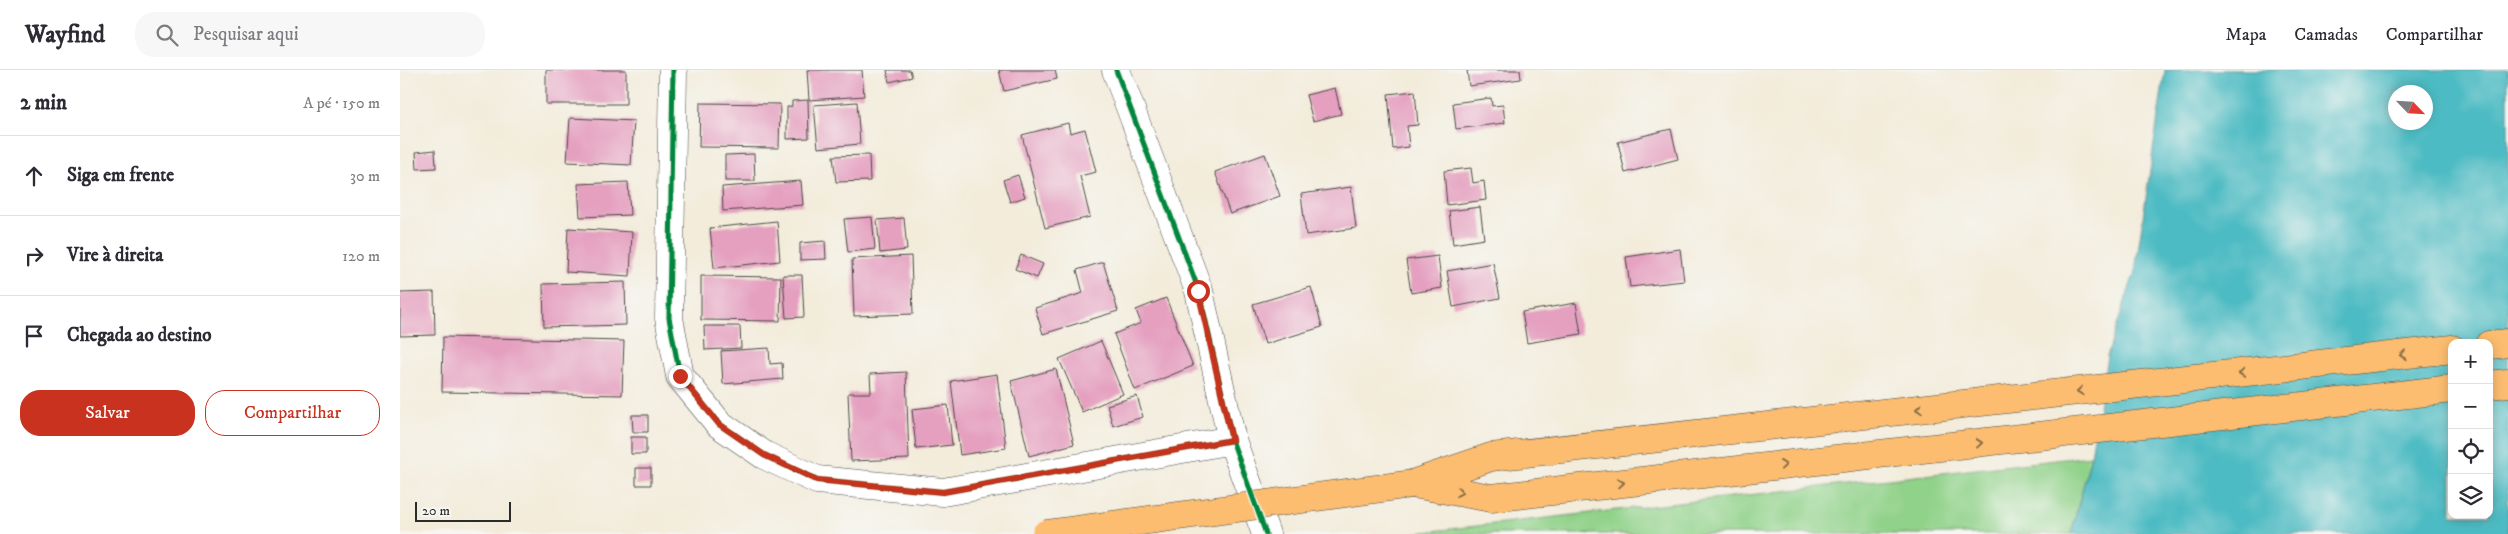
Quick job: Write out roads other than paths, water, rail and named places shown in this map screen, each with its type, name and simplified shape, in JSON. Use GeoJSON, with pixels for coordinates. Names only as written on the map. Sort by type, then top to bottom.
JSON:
{"type":"FeatureCollection","features":[{"type":"Feature","properties":{"kind":"main road"},"geometry":{"type":"LineString","coordinates":[[2493,345],[2508,343]]}},
{"type":"Feature","properties":{"kind":"main road"},"geometry":{"type":"LineString","coordinates":[[1046,534],[1412,484],[1491,457],[2448,349]]}},
{"type":"Feature","properties":{"kind":"main road"},"geometry":{"type":"LineString","coordinates":[[2493,385],[2508,383]]}},
{"type":"Feature","properties":{"kind":"main road"},"geometry":{"type":"LineString","coordinates":[[1412,484],[1492,498],[2448,389]]}},
{"type":"Feature","properties":{"kind":"street"},"geometry":{"type":"LineString","coordinates":[[673,70],[669,318],[680,376],[719,424],[764,455],[817,480],[943,492],[1232,440]]}},
{"type":"Feature","properties":{"kind":"street"},"geometry":{"type":"LineString","coordinates":[[1116,70],[1198,291],[1232,440],[1266,534]]}},
{"type":"Feature","properties":{"kind":"water"},"geometry":{"type":"Polygon","coordinates":[[[2165,70],[2508,70],[2508,534],[2071,534],[2091,456],[2107,356],[2135,271],[2165,70]]]}}]}
